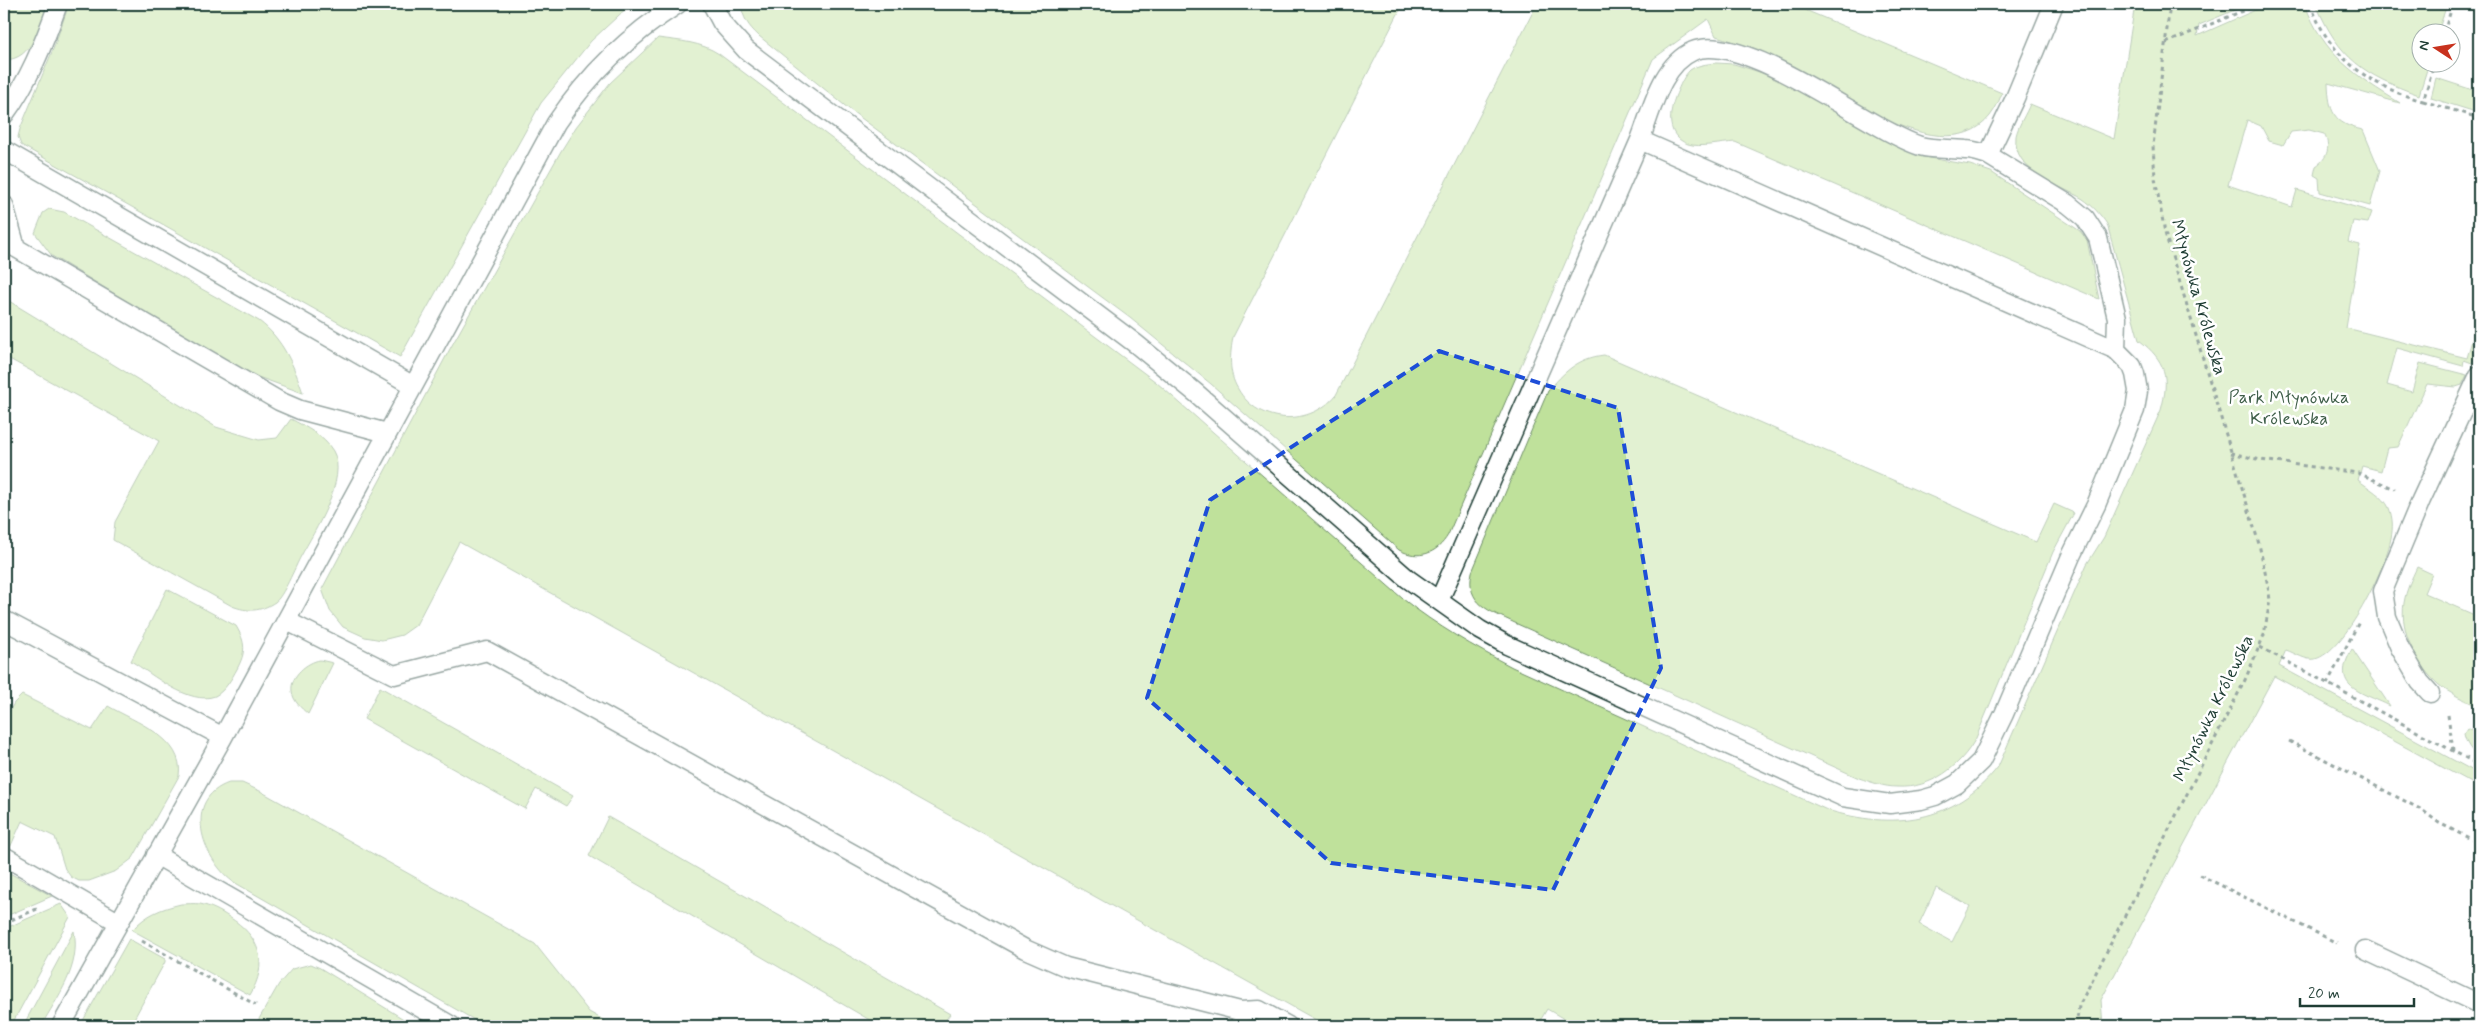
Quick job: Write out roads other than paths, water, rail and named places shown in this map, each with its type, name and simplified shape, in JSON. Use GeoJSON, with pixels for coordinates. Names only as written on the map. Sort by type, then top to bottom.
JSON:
{"type":"FeatureCollection","features":[{"type":"Feature","properties":{"kind":"lane"},"geometry":{"type":"LineString","coordinates":[[4,115],[19,95],[40,54],[58,4]]}},
{"type":"Feature","properties":{"kind":"lane"},"geometry":{"type":"LineString","coordinates":[[61,1026],[224,737],[412,385],[537,157],[568,106],[618,48],[678,4]]}},
{"type":"Feature","properties":{"kind":"lane"},"geometry":{"type":"LineString","coordinates":[[712,4],[722,23],[746,50],[1136,344],[1196,392],[1401,573],[1480,630],[1537,660],[1844,798],[1890,804],[1935,796],[1966,777],[1986,752],[2004,714],[2071,556],[2096,505],[2137,400],[2135,374],[2132,366],[2116,350],[1640,140]]}},
{"type":"Feature","properties":{"kind":"lane"},"geometry":{"type":"LineString","coordinates":[[1988,155],[2015,98],[2054,4]]}},
{"type":"Feature","properties":{"kind":"lane"},"geometry":{"type":"LineString","coordinates":[[1439,602],[1667,74],[1674,64],[1692,52],[1710,49],[1726,50],[1751,57],[1782,71],[1868,122],[1922,146],[1968,150],[1988,155],[2068,204],[2090,225],[2098,238],[2117,318],[2116,350]]}},
{"type":"Feature","properties":{"kind":"lane"},"geometry":{"type":"LineString","coordinates":[[4,150],[412,385]]}},
{"type":"Feature","properties":{"kind":"lane"},"geometry":{"type":"LineString","coordinates":[[4,205],[16,248],[279,402],[300,410],[387,433]]}},
{"type":"Feature","properties":{"kind":"lane"},"geometry":{"type":"LineString","coordinates":[[2430,693],[2420,682],[2400,648],[2387,617],[2383,600],[2386,582],[2421,500],[2479,375]]}},
{"type":"Feature","properties":{"kind":"lane"},"geometry":{"type":"LineString","coordinates":[[4,620],[224,737]]}},
{"type":"Feature","properties":{"kind":"lane"},"geometry":{"type":"LineString","coordinates":[[287,621],[394,675],[487,651],[1025,948],[1066,967],[1241,1019],[1259,1010],[1288,1026]]}},
{"type":"Feature","properties":{"kind":"lane"},"geometry":{"type":"LineString","coordinates":[[156,855],[452,1026]]}},
{"type":"Feature","properties":{"kind":"lane"},"geometry":{"type":"LineString","coordinates":[[4,856],[118,922]]}},
{"type":"Feature","properties":{"kind":"lane"},"geometry":{"type":"LineString","coordinates":[[2365,950],[2479,1004]]}},
{"type":"Feature","properties":{"kind":"park label","name":"Park Młynówka Królewska"},"geometry":{"type":"Point","coordinates":[2289,407]}}]}
